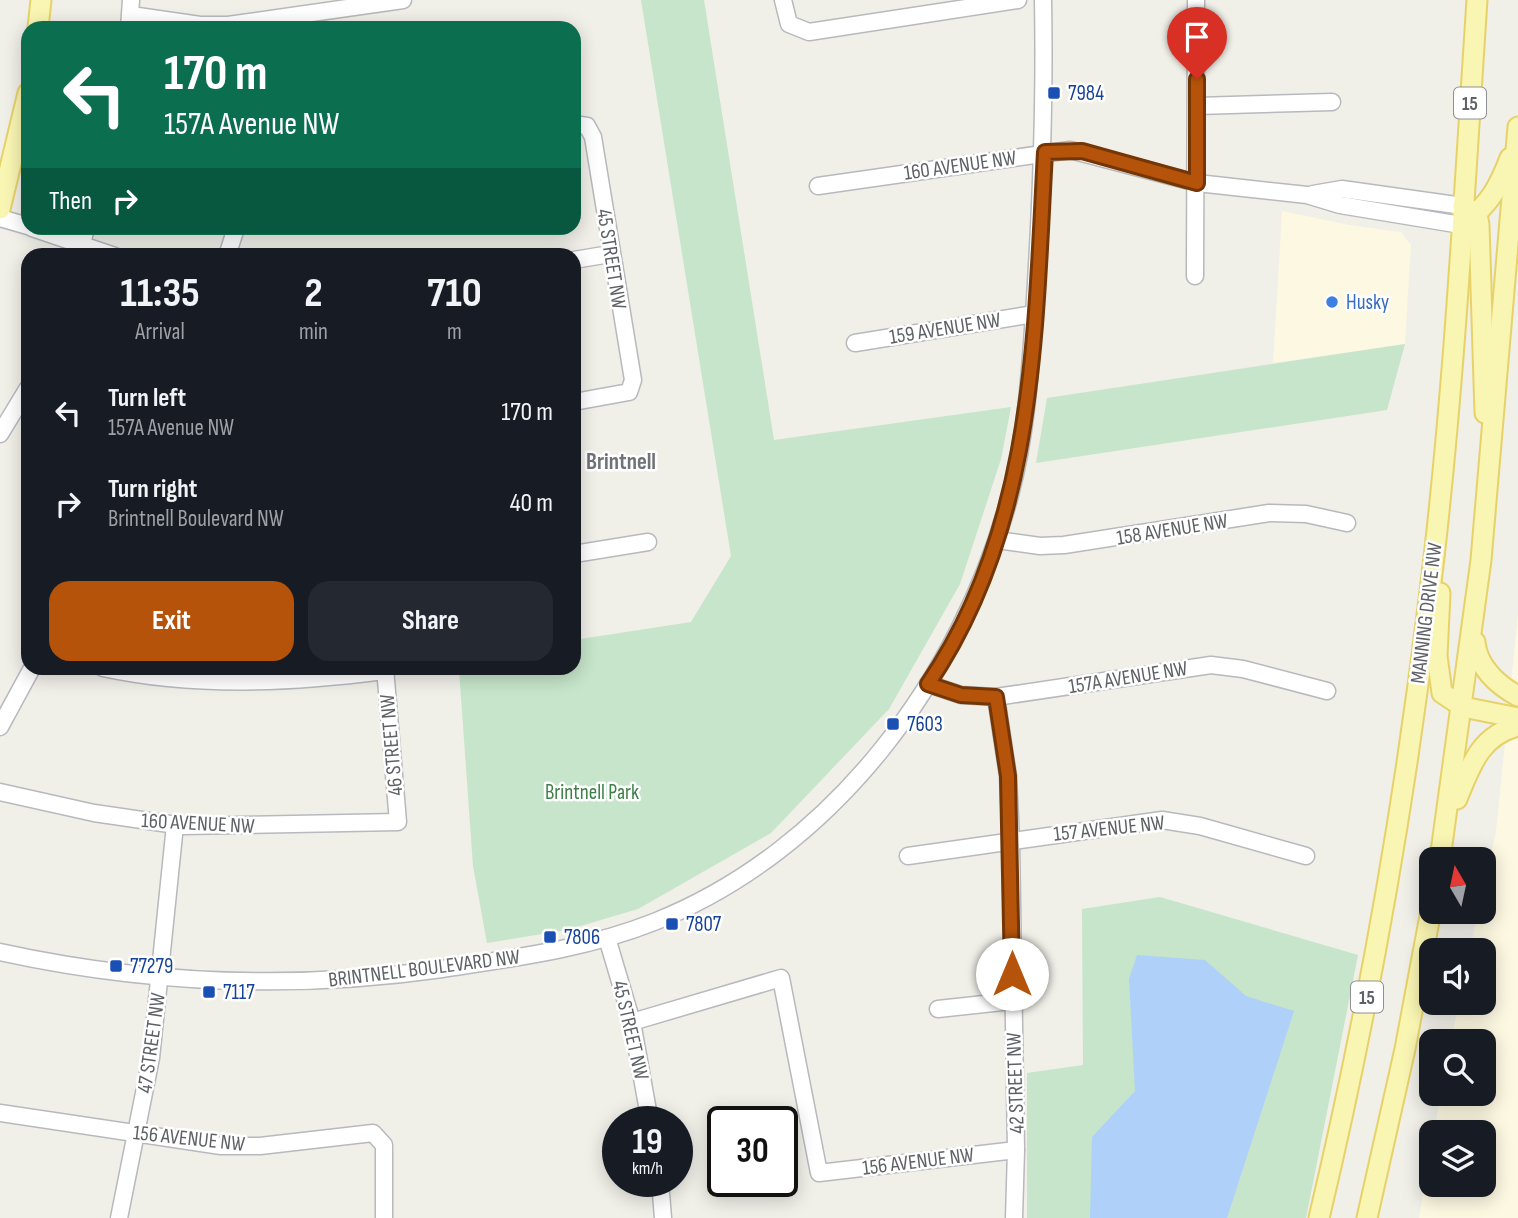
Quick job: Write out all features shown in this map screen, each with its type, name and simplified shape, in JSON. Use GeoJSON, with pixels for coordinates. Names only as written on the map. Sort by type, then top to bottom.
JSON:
{"type":"FeatureCollection","features":[{"type":"Feature","properties":{"kind":"main road"},"geometry":{"type":"LineString","coordinates":[[39,21],[41,0]]}},
{"type":"Feature","properties":{"kind":"main road","name":"MANNING DRIVE NW"},"geometry":{"type":"LineString","coordinates":[[1319,1218],[1367,994],[1405,774],[1434,551],[1467,215],[1477,0]]}},
{"type":"Feature","properties":{"kind":"main road"},"geometry":{"type":"LineString","coordinates":[[0,209],[21,122]]}},
{"type":"Feature","properties":{"kind":"main road"},"geometry":{"type":"LineString","coordinates":[[1494,436],[1485,420],[1467,215],[1498,190],[1517,134]]}},
{"type":"Feature","properties":{"kind":"main road"},"geometry":{"type":"LineString","coordinates":[[1442,847],[1474,629],[1494,436],[1517,134]]}},
{"type":"Feature","properties":{"kind":"main road"},"geometry":{"type":"LineString","coordinates":[[1434,551],[1441,601],[1438,677],[1442,693],[1463,707],[1518,718]]}},
{"type":"Feature","properties":{"kind":"main road"},"geometry":{"type":"LineString","coordinates":[[1474,629],[1476,652],[1482,664],[1501,686],[1518,696]]}},
{"type":"Feature","properties":{"kind":"main road"},"geometry":{"type":"LineString","coordinates":[[1445,829],[1477,752],[1489,740],[1518,726]]}},
{"type":"Feature","properties":{"kind":"main road","name":"15"},"geometry":{"type":"LineString","coordinates":[[1367,1218],[1405,1049],[1428,924]]}},
{"type":"Feature","properties":{"kind":"street"},"geometry":{"type":"LineString","coordinates":[[256,21],[403,0]]}},
{"type":"Feature","properties":{"kind":"street"},"geometry":{"type":"LineString","coordinates":[[783,0],[786,18],[794,28],[809,32],[1018,0]]}},
{"type":"Feature","properties":{"kind":"street","name":"BRINTNELL BOULEVARD NW"},"geometry":{"type":"LineString","coordinates":[[0,952],[77,968],[160,978],[271,982],[367,979],[520,957],[607,938],[657,920],[704,898],[775,852],[861,772],[898,727],[928,684],[969,610],[997,540],[1013,482],[1025,422],[1045,152],[1043,0]]}},
{"type":"Feature","properties":{"kind":"street"},"geometry":{"type":"LineString","coordinates":[[1195,276],[1196,0]]}},
{"type":"Feature","properties":{"kind":"street"},"geometry":{"type":"LineString","coordinates":[[130,14],[175,21]]}},
{"type":"Feature","properties":{"kind":"street"},"geometry":{"type":"LineString","coordinates":[[1197,106],[1332,102]]}},
{"type":"Feature","properties":{"kind":"street","name":"45 STREET NW"},"geometry":{"type":"LineString","coordinates":[[581,126],[593,137],[610,254],[633,380],[629,392],[581,401]]}},
{"type":"Feature","properties":{"kind":"street","name":"160 AVENUE NW"},"geometry":{"type":"LineString","coordinates":[[818,186],[1045,152],[1082,151],[1197,183],[1307,195],[1342,189],[1467,215]]}},
{"type":"Feature","properties":{"kind":"street"},"geometry":{"type":"LineString","coordinates":[[0,218],[21,224]]}},
{"type":"Feature","properties":{"kind":"street"},"geometry":{"type":"LineString","coordinates":[[58,235],[83,242]]}},
{"type":"Feature","properties":{"kind":"street"},"geometry":{"type":"LineString","coordinates":[[581,259],[610,254]]}},
{"type":"Feature","properties":{"kind":"street","name":"159 AVENUE NW"},"geometry":{"type":"LineString","coordinates":[[855,343],[1034,314]]}},
{"type":"Feature","properties":{"kind":"street"},"geometry":{"type":"LineString","coordinates":[[0,434],[21,400]]}},
{"type":"Feature","properties":{"kind":"street","name":"158 AVENUE NW"},"geometry":{"type":"LineString","coordinates":[[997,540],[1040,546],[1064,545],[1269,513],[1307,514],[1347,523]]}},
{"type":"Feature","properties":{"kind":"street"},"geometry":{"type":"LineString","coordinates":[[581,553],[648,542]]}},
{"type":"Feature","properties":{"kind":"street","name":"157A AVENUE NW"},"geometry":{"type":"LineString","coordinates":[[928,684],[961,695],[996,697],[1211,665],[1243,668],[1327,691]]}},
{"type":"Feature","properties":{"kind":"street"},"geometry":{"type":"LineString","coordinates":[[0,727],[28,675]]}},
{"type":"Feature","properties":{"kind":"street"},"geometry":{"type":"LineString","coordinates":[[212,675],[322,679],[350,675]]}},
{"type":"Feature","properties":{"kind":"street","name":"46 STREET NW"},"geometry":{"type":"LineString","coordinates":[[384,675],[398,821]]}},
{"type":"Feature","properties":{"kind":"street","name":"42 STREET NW"},"geometry":{"type":"LineString","coordinates":[[996,697],[1008,776],[1011,841],[1016,1150],[1014,1218]]}},
{"type":"Feature","properties":{"kind":"street","name":"160 AVENUE NW"},"geometry":{"type":"LineString","coordinates":[[0,793],[94,813],[175,825],[264,827],[398,821]]}},
{"type":"Feature","properties":{"kind":"street","name":"157 AVENUE NW"},"geometry":{"type":"LineString","coordinates":[[908,856],[1162,820],[1200,826],[1306,856]]}},
{"type":"Feature","properties":{"kind":"street","name":"47 STREET NW"},"geometry":{"type":"LineString","coordinates":[[119,1218],[150,1066],[175,825]]}},
{"type":"Feature","properties":{"kind":"street","name":"45 STREET NW"},"geometry":{"type":"LineString","coordinates":[[607,938],[632,1021],[647,1106]]}},
{"type":"Feature","properties":{"kind":"street","name":"156 AVENUE NW"},"geometry":{"type":"LineString","coordinates":[[632,1021],[781,978],[819,1173],[1016,1150]]}},
{"type":"Feature","properties":{"kind":"street"},"geometry":{"type":"LineString","coordinates":[[938,1009],[1012,1001]]}},
{"type":"Feature","properties":{"kind":"street","name":"156 AVENUE NW"},"geometry":{"type":"LineString","coordinates":[[0,1113],[240,1146],[358,1133],[378,1135],[384,1151],[384,1218]]}},
{"type":"Feature","properties":{"kind":"street"},"geometry":{"type":"LineString","coordinates":[[661,1197],[663,1218]]}},
{"type":"Feature","properties":{"kind":"shaded area"},"geometry":{"type":"Polygon","coordinates":[[[1282,211],[1349,225],[1401,232],[1411,245],[1405,344],[1273,363],[1282,211]]]}},
{"type":"Feature","properties":{"kind":"shaded area"},"geometry":{"type":"Polygon","coordinates":[[[1518,613],[1518,1218],[1419,1218],[1423,1197],[1496,1197],[1496,1120],[1436,1120],[1439,1106],[1496,1106],[1496,1029],[1454,1029],[1456,1015],[1496,1015],[1496,938],[1473,938],[1475,924],[1496,924],[1496,847],[1493,847],[1518,613]]]}},
{"type":"Feature","properties":{"kind":"green space","name":"Brintnell Park"},"geometry":{"type":"Polygon","coordinates":[[[641,0],[704,0],[774,440],[1011,407],[1001,459],[960,584],[889,709],[771,833],[638,909],[567,930],[487,943],[473,866],[459,675],[581,675],[581,639],[691,622],[731,556],[641,0]]]}},
{"type":"Feature","properties":{"kind":"green space"},"geometry":{"type":"Polygon","coordinates":[[[1405,344],[1387,410],[1036,463],[1047,398],[1405,344]]]}},
{"type":"Feature","properties":{"kind":"green space"},"geometry":{"type":"Polygon","coordinates":[[[1160,897],[1358,955],[1306,1218],[1027,1218],[1027,1073],[1083,1065],[1082,909],[1160,897]]]}},
{"type":"Feature","properties":{"kind":"water"},"geometry":{"type":"Polygon","coordinates":[[[1137,955],[1205,960],[1246,996],[1294,1011],[1227,1218],[1090,1218],[1092,1137],[1135,1091],[1129,979],[1137,955]]]}},
{"type":"Feature","properties":{"kind":"place","name":"7984"},"geometry":{"type":"Point","coordinates":[1054,93]}},
{"type":"Feature","properties":{"kind":"place","name":"Husky"},"geometry":{"type":"Point","coordinates":[1332,302]}},
{"type":"Feature","properties":{"kind":"place","name":"7603"},"geometry":{"type":"Point","coordinates":[893,724]}},
{"type":"Feature","properties":{"kind":"place","name":"7807"},"geometry":{"type":"Point","coordinates":[672,924]}},
{"type":"Feature","properties":{"kind":"place","name":"7806"},"geometry":{"type":"Point","coordinates":[550,937]}},
{"type":"Feature","properties":{"kind":"place","name":"77279"},"geometry":{"type":"Point","coordinates":[116,966]}},
{"type":"Feature","properties":{"kind":"place","name":"7117"},"geometry":{"type":"Point","coordinates":[209,992]}},
{"type":"Feature","properties":{"kind":"district","name":"Brintnell"},"geometry":{"type":"Point","coordinates":[621,461]}},
{"type":"Feature","properties":{"kind":"route"},"geometry":{"type":"LineString","coordinates":[[1012,974],[1008,776],[996,697],[961,695],[928,684],[958,635],[979,587],[997,540],[1017,469],[1029,398],[1045,152],[1082,151],[1197,183],[1197,79]]}}]}
